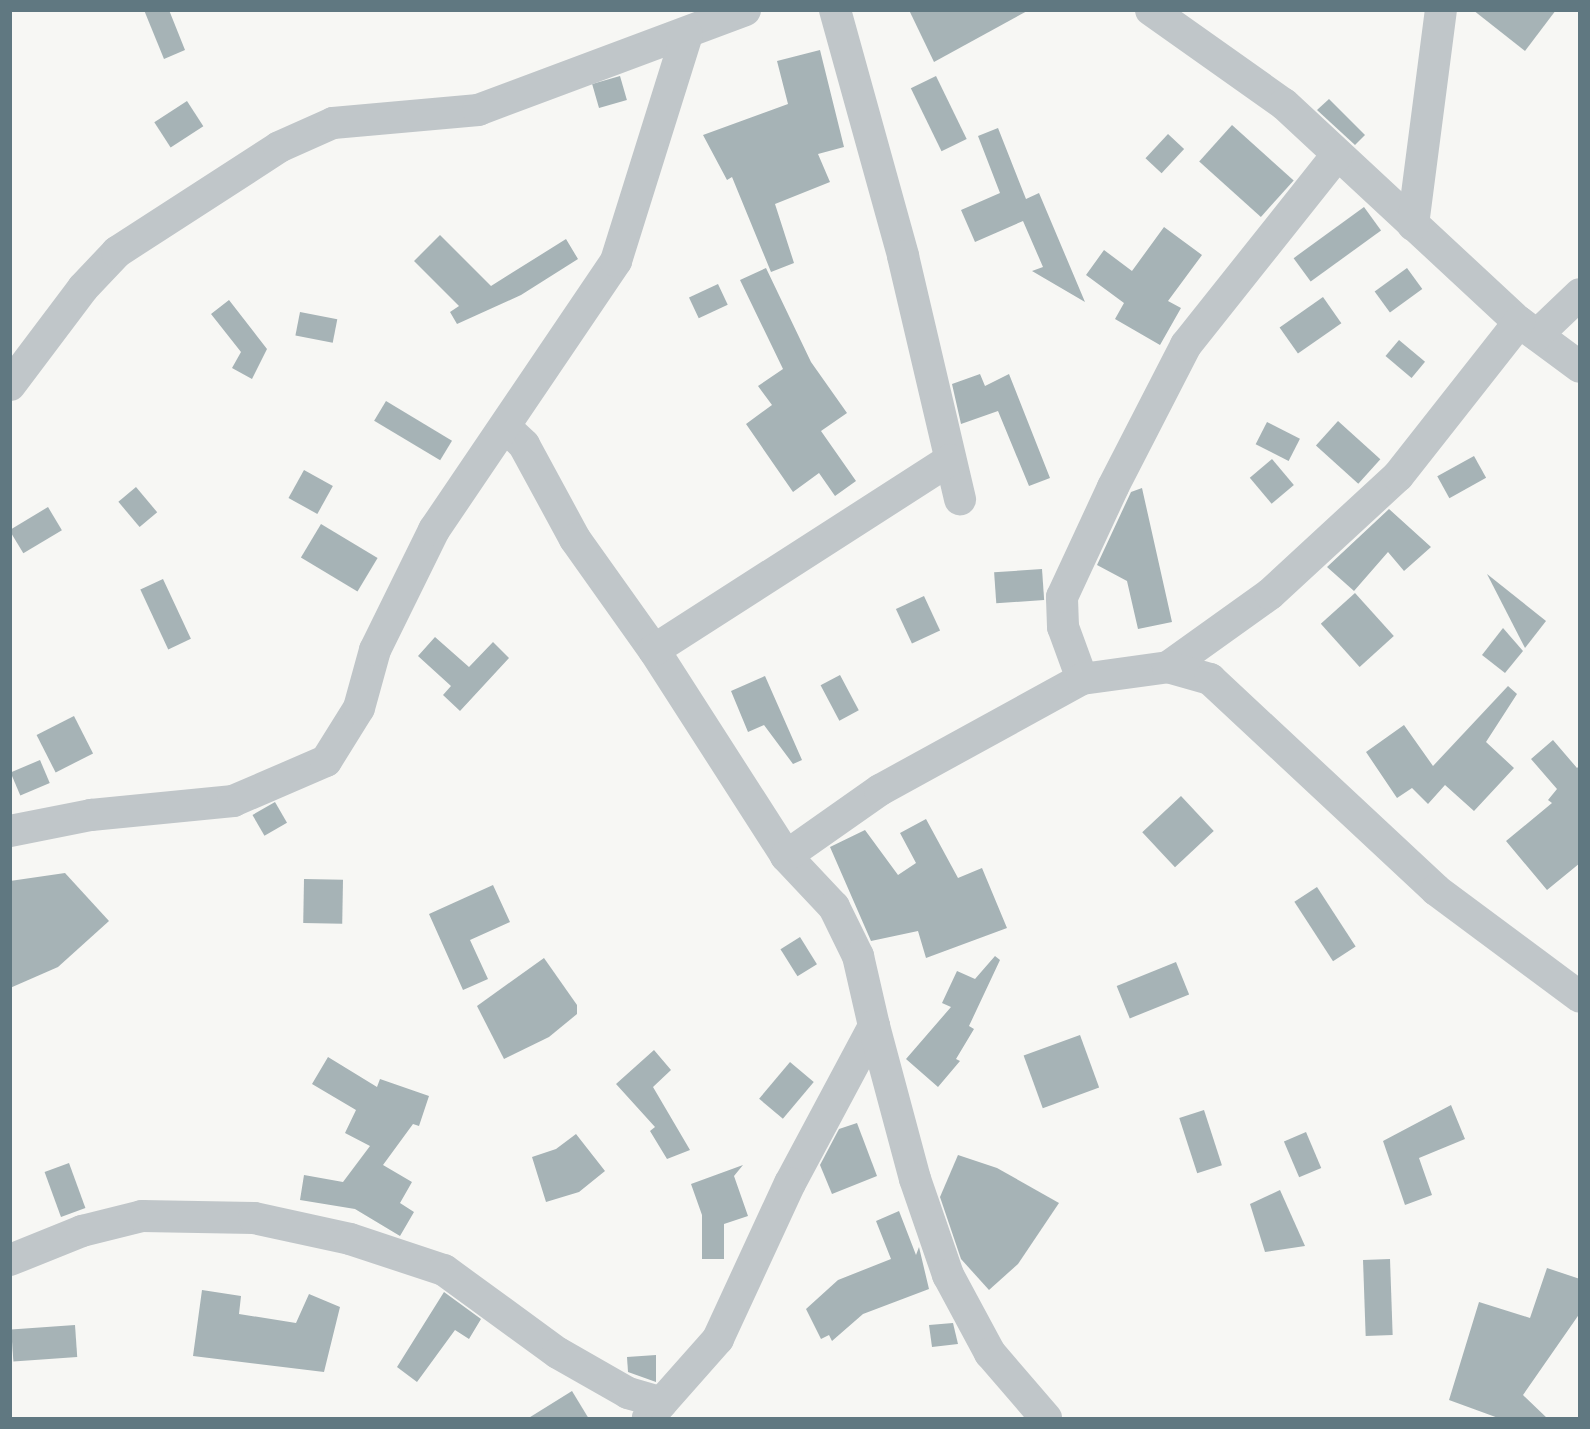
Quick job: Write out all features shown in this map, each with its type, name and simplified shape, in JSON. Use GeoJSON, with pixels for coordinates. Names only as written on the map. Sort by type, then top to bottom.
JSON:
{"type":"FeatureCollection","features":[{"type":"Feature","properties":{"kind":"street"},"geometry":{"type":"LineString","coordinates":[[10,385],[83,288],[117,252],[279,147],[333,123],[478,110],[585,66],[687,35],[745,10]]}},
{"type":"Feature","properties":{"kind":"street"},"geometry":{"type":"LineString","coordinates":[[835,10],[903,256],[960,499]]}},
{"type":"Feature","properties":{"kind":"street"},"geometry":{"type":"LineString","coordinates":[[1151,10],[1284,104],[1528,329],[1580,367]]}},
{"type":"Feature","properties":{"kind":"street"},"geometry":{"type":"LineString","coordinates":[[1413,225],[1441,10]]}},
{"type":"Feature","properties":{"kind":"street"},"geometry":{"type":"LineString","coordinates":[[10,831],[91,815],[233,801],[326,761],[359,708],[375,650],[434,530],[615,261],[687,35]]}},
{"type":"Feature","properties":{"kind":"street"},"geometry":{"type":"LineString","coordinates":[[1082,679],[1063,627],[1062,597],[1113,487],[1186,345],[1337,155]]}},
{"type":"Feature","properties":{"kind":"street"},"geometry":{"type":"LineString","coordinates":[[1168,667],[1270,594],[1398,476],[1528,329],[1580,294]]}},
{"type":"Feature","properties":{"kind":"street"},"geometry":{"type":"LineString","coordinates":[[505,427],[524,445],[575,539],[654,650],[786,856],[834,907],[858,956],[874,1026],[915,1179],[948,1275],[990,1353],[1046,1419]]}},
{"type":"Feature","properties":{"kind":"street"},"geometry":{"type":"LineString","coordinates":[[654,650],[950,460]]}},
{"type":"Feature","properties":{"kind":"street"},"geometry":{"type":"LineString","coordinates":[[786,856],[880,790],[1082,679],[1168,667],[1210,679],[1436,890],[1580,997]]}},
{"type":"Feature","properties":{"kind":"street"},"geometry":{"type":"LineString","coordinates":[[10,1260],[82,1231],[142,1216],[275,1222],[350,1239],[444,1270],[558,1353],[655,1411],[718,1339],[790,1184],[874,1026]]}},
{"type":"Feature","properties":{"kind":"building"},"geometry":{"type":"Polygon","coordinates":[[[144,10],[169,10],[185,50],[164,59],[144,10]]]}},
{"type":"Feature","properties":{"kind":"building"},"geometry":{"type":"Polygon","coordinates":[[[909,10],[1029,10],[934,62],[909,10]]]}},
{"type":"Feature","properties":{"kind":"building"},"geometry":{"type":"Polygon","coordinates":[[[1473,10],[1556,10],[1525,51],[1473,10]]]}},
{"type":"Feature","properties":{"kind":"building"},"geometry":{"type":"Polygon","coordinates":[[[820,50],[844,147],[818,154],[830,182],[775,204],[794,263],[771,272],[732,177],[727,180],[703,135],[788,104],[777,61],[820,50]]]}},
{"type":"Feature","properties":{"kind":"building"},"geometry":{"type":"Polygon","coordinates":[[[620,76],[627,100],[599,108],[592,84],[620,76]]]}},
{"type":"Feature","properties":{"kind":"building"},"geometry":{"type":"Polygon","coordinates":[[[936,76],[967,139],[942,151],[911,88],[936,76]]]}},
{"type":"Feature","properties":{"kind":"building"},"geometry":{"type":"Polygon","coordinates":[[[1329,99],[1365,135],[1355,145],[1317,110],[1329,99]]]}},
{"type":"Feature","properties":{"kind":"building"},"geometry":{"type":"Polygon","coordinates":[[[187,101],[203,126],[171,147],[154,122],[187,101]]]}},
{"type":"Feature","properties":{"kind":"building"},"geometry":{"type":"Polygon","coordinates":[[[1232,125],[1294,181],[1261,217],[1199,161],[1232,125]]]}},
{"type":"Feature","properties":{"kind":"building"},"geometry":{"type":"Polygon","coordinates":[[[998,128],[1026,199],[1039,193],[1085,302],[1032,271],[1043,267],[1023,221],[975,242],[961,210],[1000,193],[978,136],[998,128]]]}},
{"type":"Feature","properties":{"kind":"building"},"geometry":{"type":"Polygon","coordinates":[[[1168,134],[1184,149],[1162,173],[1145,158],[1168,134]]]}},
{"type":"Feature","properties":{"kind":"building"},"geometry":{"type":"Polygon","coordinates":[[[1364,207],[1381,230],[1311,282],[1294,258],[1364,207]]]}},
{"type":"Feature","properties":{"kind":"building"},"geometry":{"type":"Polygon","coordinates":[[[1164,227],[1202,255],[1168,301],[1181,308],[1160,345],[1115,319],[1124,303],[1086,275],[1104,250],[1132,271],[1164,227]]]}},
{"type":"Feature","properties":{"kind":"building"},"geometry":{"type":"Polygon","coordinates":[[[440,235],[491,286],[566,239],[578,259],[521,295],[457,324],[450,312],[459,306],[414,261],[440,235]]]}},
{"type":"Feature","properties":{"kind":"building"},"geometry":{"type":"Polygon","coordinates":[[[766,268],[811,362],[847,413],[821,431],[856,481],[835,496],[819,473],[793,492],[746,424],[772,405],[758,386],[783,369],[740,280],[766,268]]]}},
{"type":"Feature","properties":{"kind":"building"},"geometry":{"type":"Polygon","coordinates":[[[1407,268],[1422,289],[1390,313],[1375,292],[1407,268]]]}},
{"type":"Feature","properties":{"kind":"building"},"geometry":{"type":"Polygon","coordinates":[[[718,284],[728,305],[699,318],[689,298],[718,284]]]}},
{"type":"Feature","properties":{"kind":"building"},"geometry":{"type":"Polygon","coordinates":[[[1323,297],[1341,323],[1298,354],[1280,327],[1323,297]]]}},
{"type":"Feature","properties":{"kind":"building"},"geometry":{"type":"Polygon","coordinates":[[[229,300],[267,349],[252,379],[232,368],[241,352],[211,314],[229,300]]]}},
{"type":"Feature","properties":{"kind":"building"},"geometry":{"type":"Polygon","coordinates":[[[300,312],[337,319],[333,343],[295,336],[300,312]]]}},
{"type":"Feature","properties":{"kind":"building"},"geometry":{"type":"Polygon","coordinates":[[[1399,340],[1425,362],[1412,378],[1386,356],[1399,340]]]}},
{"type":"Feature","properties":{"kind":"building"},"geometry":{"type":"Polygon","coordinates":[[[980,374],[985,386],[1009,374],[1050,478],[1029,486],[998,411],[961,424],[952,384],[980,374]]]}},
{"type":"Feature","properties":{"kind":"building"},"geometry":{"type":"Polygon","coordinates":[[[386,401],[452,441],[440,460],[374,421],[386,401]]]}},
{"type":"Feature","properties":{"kind":"building"},"geometry":{"type":"Polygon","coordinates":[[[1338,421],[1380,459],[1358,484],[1316,446],[1338,421]]]}},
{"type":"Feature","properties":{"kind":"building"},"geometry":{"type":"Polygon","coordinates":[[[1267,422],[1300,439],[1289,461],[1256,444],[1267,422]]]}},
{"type":"Feature","properties":{"kind":"building"},"geometry":{"type":"Polygon","coordinates":[[[1474,456],[1486,478],[1449,498],[1437,476],[1474,456]]]}},
{"type":"Feature","properties":{"kind":"building"},"geometry":{"type":"Polygon","coordinates":[[[1272,459],[1294,485],[1272,504],[1250,478],[1272,459]]]}},
{"type":"Feature","properties":{"kind":"building"},"geometry":{"type":"Polygon","coordinates":[[[304,470],[333,486],[317,514],[288,498],[304,470]]]}},
{"type":"Feature","properties":{"kind":"building"},"geometry":{"type":"Polygon","coordinates":[[[136,487],[157,512],[140,527],[118,502],[136,487]]]}},
{"type":"Feature","properties":{"kind":"building"},"geometry":{"type":"Polygon","coordinates":[[[1142,488],[1172,622],[1138,629],[1127,581],[1097,565],[1131,492],[1142,488]]]}},
{"type":"Feature","properties":{"kind":"building"},"geometry":{"type":"Polygon","coordinates":[[[48,507],[62,530],[23,553],[10,530],[48,507]]]}},
{"type":"Feature","properties":{"kind":"building"},"geometry":{"type":"Polygon","coordinates":[[[1389,509],[1431,547],[1404,571],[1388,552],[1354,591],[1327,567],[1389,509]]]}},
{"type":"Feature","properties":{"kind":"building"},"geometry":{"type":"Polygon","coordinates":[[[321,524],[378,558],[357,591],[301,557],[321,524]]]}},
{"type":"Feature","properties":{"kind":"building"},"geometry":{"type":"Polygon","coordinates":[[[1042,569],[1044,600],[996,603],[994,572],[1042,569]]]}},
{"type":"Feature","properties":{"kind":"building"},"geometry":{"type":"Polygon","coordinates":[[[1487,574],[1546,621],[1525,648],[1487,574]]]}},
{"type":"Feature","properties":{"kind":"building"},"geometry":{"type":"Polygon","coordinates":[[[163,579],[191,639],[168,649],[140,590],[163,579]]]}},
{"type":"Feature","properties":{"kind":"building"},"geometry":{"type":"Polygon","coordinates":[[[1355,593],[1394,636],[1360,667],[1321,624],[1355,593]]]}},
{"type":"Feature","properties":{"kind":"building"},"geometry":{"type":"Polygon","coordinates":[[[924,596],[940,630],[912,644],[896,609],[924,596]]]}},
{"type":"Feature","properties":{"kind":"building"},"geometry":{"type":"Polygon","coordinates":[[[1503,628],[1523,651],[1505,673],[1482,655],[1503,628]]]}},
{"type":"Feature","properties":{"kind":"building"},"geometry":{"type":"Polygon","coordinates":[[[435,637],[469,667],[493,642],[509,658],[460,711],[443,695],[451,686],[418,656],[435,637]]]}},
{"type":"Feature","properties":{"kind":"building"},"geometry":{"type":"Polygon","coordinates":[[[840,675],[859,710],[839,721],[821,685],[840,675]]]}},
{"type":"Feature","properties":{"kind":"building"},"geometry":{"type":"Polygon","coordinates":[[[765,676],[802,760],[793,764],[764,725],[748,732],[731,691],[765,676]]]}},
{"type":"Feature","properties":{"kind":"building"},"geometry":{"type":"Polygon","coordinates":[[[1508,686],[1517,694],[1486,742],[1514,768],[1474,811],[1445,785],[1428,804],[1412,788],[1397,798],[1366,752],[1404,725],[1433,766],[1508,686]]]}},
{"type":"Feature","properties":{"kind":"building"},"geometry":{"type":"Polygon","coordinates":[[[74,716],[93,753],[56,772],[37,735],[74,716]]]}},
{"type":"Feature","properties":{"kind":"building"},"geometry":{"type":"Polygon","coordinates":[[[1553,740],[1577,768],[1580,765],[1580,863],[1547,890],[1506,841],[1552,803],[1548,800],[1557,789],[1531,759],[1553,740]]]}},
{"type":"Feature","properties":{"kind":"building"},"geometry":{"type":"Polygon","coordinates":[[[40,760],[50,783],[20,796],[11,773],[40,760]]]}},
{"type":"Feature","properties":{"kind":"building"},"geometry":{"type":"Polygon","coordinates":[[[1181,796],[1214,831],[1175,867],[1142,832],[1181,796]]]}},
{"type":"Feature","properties":{"kind":"building"},"geometry":{"type":"Polygon","coordinates":[[[275,802],[287,823],[264,836],[252,815],[275,802]]]}},
{"type":"Feature","properties":{"kind":"building"},"geometry":{"type":"Polygon","coordinates":[[[926,819],[958,878],[982,868],[1007,928],[926,958],[918,931],[871,941],[830,847],[865,830],[898,875],[916,863],[900,833],[926,819]]]}},
{"type":"Feature","properties":{"kind":"building"},"geometry":{"type":"Polygon","coordinates":[[[65,873],[109,921],[58,967],[10,988],[10,881],[65,873]]]}},
{"type":"Feature","properties":{"kind":"building"},"geometry":{"type":"Polygon","coordinates":[[[304,879],[343,880],[342,924],[303,923],[304,879]]]}},
{"type":"Feature","properties":{"kind":"building"},"geometry":{"type":"Polygon","coordinates":[[[493,885],[510,922],[470,940],[488,979],[463,990],[429,914],[493,885]]]}},
{"type":"Feature","properties":{"kind":"building"},"geometry":{"type":"Polygon","coordinates":[[[1317,887],[1356,947],[1333,961],[1294,902],[1317,887]]]}},
{"type":"Feature","properties":{"kind":"building"},"geometry":{"type":"Polygon","coordinates":[[[800,937],[817,964],[797,976],[780,949],[800,937]]]}},
{"type":"Feature","properties":{"kind":"building"},"geometry":{"type":"Polygon","coordinates":[[[995,956],[1000,960],[969,1026],[974,1029],[956,1059],[960,1061],[938,1087],[906,1059],[951,1007],[942,1003],[957,971],[975,979],[995,956]]]}},
{"type":"Feature","properties":{"kind":"building"},"geometry":{"type":"Polygon","coordinates":[[[544,958],[577,1005],[577,1014],[549,1037],[504,1059],[477,1006],[544,958]]]}},
{"type":"Feature","properties":{"kind":"building"},"geometry":{"type":"Polygon","coordinates":[[[1176,962],[1189,994],[1130,1018],[1117,986],[1176,962]]]}},
{"type":"Feature","properties":{"kind":"building"},"geometry":{"type":"Polygon","coordinates":[[[1080,1035],[1099,1088],[1043,1108],[1024,1056],[1080,1035]]]}},
{"type":"Feature","properties":{"kind":"building"},"geometry":{"type":"Polygon","coordinates":[[[654,1050],[671,1070],[653,1087],[690,1150],[667,1159],[650,1131],[655,1127],[616,1084],[654,1050]]]}},
{"type":"Feature","properties":{"kind":"building"},"geometry":{"type":"Polygon","coordinates":[[[328,1057],[377,1087],[380,1079],[429,1096],[419,1126],[413,1124],[383,1165],[412,1182],[400,1203],[414,1212],[400,1236],[355,1209],[300,1200],[304,1175],[343,1182],[370,1146],[345,1133],[356,1110],[312,1084],[328,1057]]]}},
{"type":"Feature","properties":{"kind":"building"},"geometry":{"type":"Polygon","coordinates":[[[790,1062],[814,1082],[783,1119],[759,1099],[790,1062]]]}},
{"type":"Feature","properties":{"kind":"building"},"geometry":{"type":"Polygon","coordinates":[[[1451,1105],[1465,1139],[1419,1158],[1432,1195],[1405,1205],[1383,1141],[1451,1105]]]}},
{"type":"Feature","properties":{"kind":"building"},"geometry":{"type":"Polygon","coordinates":[[[1204,1110],[1222,1165],[1197,1173],[1179,1118],[1204,1110]]]}},
{"type":"Feature","properties":{"kind":"building"},"geometry":{"type":"Polygon","coordinates":[[[857,1123],[877,1176],[832,1194],[820,1165],[839,1129],[857,1123]]]}},
{"type":"Feature","properties":{"kind":"building"},"geometry":{"type":"Polygon","coordinates":[[[1306,1132],[1321,1168],[1299,1177],[1284,1141],[1306,1132]]]}},
{"type":"Feature","properties":{"kind":"building"},"geometry":{"type":"Polygon","coordinates":[[[576,1134],[605,1171],[579,1192],[546,1202],[532,1157],[556,1149],[576,1134]]]}},
{"type":"Feature","properties":{"kind":"building"},"geometry":{"type":"Polygon","coordinates":[[[958,1155],[997,1168],[1059,1203],[1018,1264],[989,1290],[961,1259],[940,1197],[958,1155]]]}},
{"type":"Feature","properties":{"kind":"building"},"geometry":{"type":"Polygon","coordinates":[[[69,1163],[85,1208],[61,1217],[45,1172],[69,1163]]]}},
{"type":"Feature","properties":{"kind":"building"},"geometry":{"type":"Polygon","coordinates":[[[743,1165],[734,1176],[748,1216],[724,1224],[724,1259],[702,1259],[702,1215],[691,1184],[743,1165]]]}},
{"type":"Feature","properties":{"kind":"building"},"geometry":{"type":"Polygon","coordinates":[[[1280,1190],[1305,1246],[1265,1252],[1250,1204],[1280,1190]]]}},
{"type":"Feature","properties":{"kind":"building"},"geometry":{"type":"Polygon","coordinates":[[[899,1211],[916,1255],[919,1247],[929,1289],[863,1314],[832,1341],[829,1335],[821,1339],[806,1309],[838,1280],[891,1259],[876,1221],[899,1211]]]}},
{"type":"Feature","properties":{"kind":"building"},"geometry":{"type":"Polygon","coordinates":[[[1390,1259],[1393,1335],[1366,1336],[1363,1260],[1390,1259]]]}},
{"type":"Feature","properties":{"kind":"building"},"geometry":{"type":"Polygon","coordinates":[[[1547,1268],[1580,1279],[1580,1313],[1523,1395],[1548,1419],[1501,1419],[1449,1400],[1479,1302],[1530,1318],[1547,1268]]]}},
{"type":"Feature","properties":{"kind":"building"},"geometry":{"type":"Polygon","coordinates":[[[202,1290],[241,1296],[239,1314],[296,1323],[309,1294],[340,1307],[324,1372],[193,1356],[202,1290]]]}},
{"type":"Feature","properties":{"kind":"building"},"geometry":{"type":"Polygon","coordinates":[[[444,1292],[481,1319],[469,1339],[455,1330],[417,1382],[397,1367],[444,1292]]]}},
{"type":"Feature","properties":{"kind":"building"},"geometry":{"type":"Polygon","coordinates":[[[953,1323],[958,1344],[932,1347],[929,1325],[953,1323]]]}},
{"type":"Feature","properties":{"kind":"building"},"geometry":{"type":"Polygon","coordinates":[[[75,1325],[77,1357],[13,1361],[11,1329],[75,1325]]]}},
{"type":"Feature","properties":{"kind":"building"},"geometry":{"type":"Polygon","coordinates":[[[656,1355],[656,1382],[628,1372],[627,1357],[656,1355]]]}},
{"type":"Feature","properties":{"kind":"building"},"geometry":{"type":"Polygon","coordinates":[[[572,1391],[589,1419],[527,1419],[572,1391]]]}}]}
